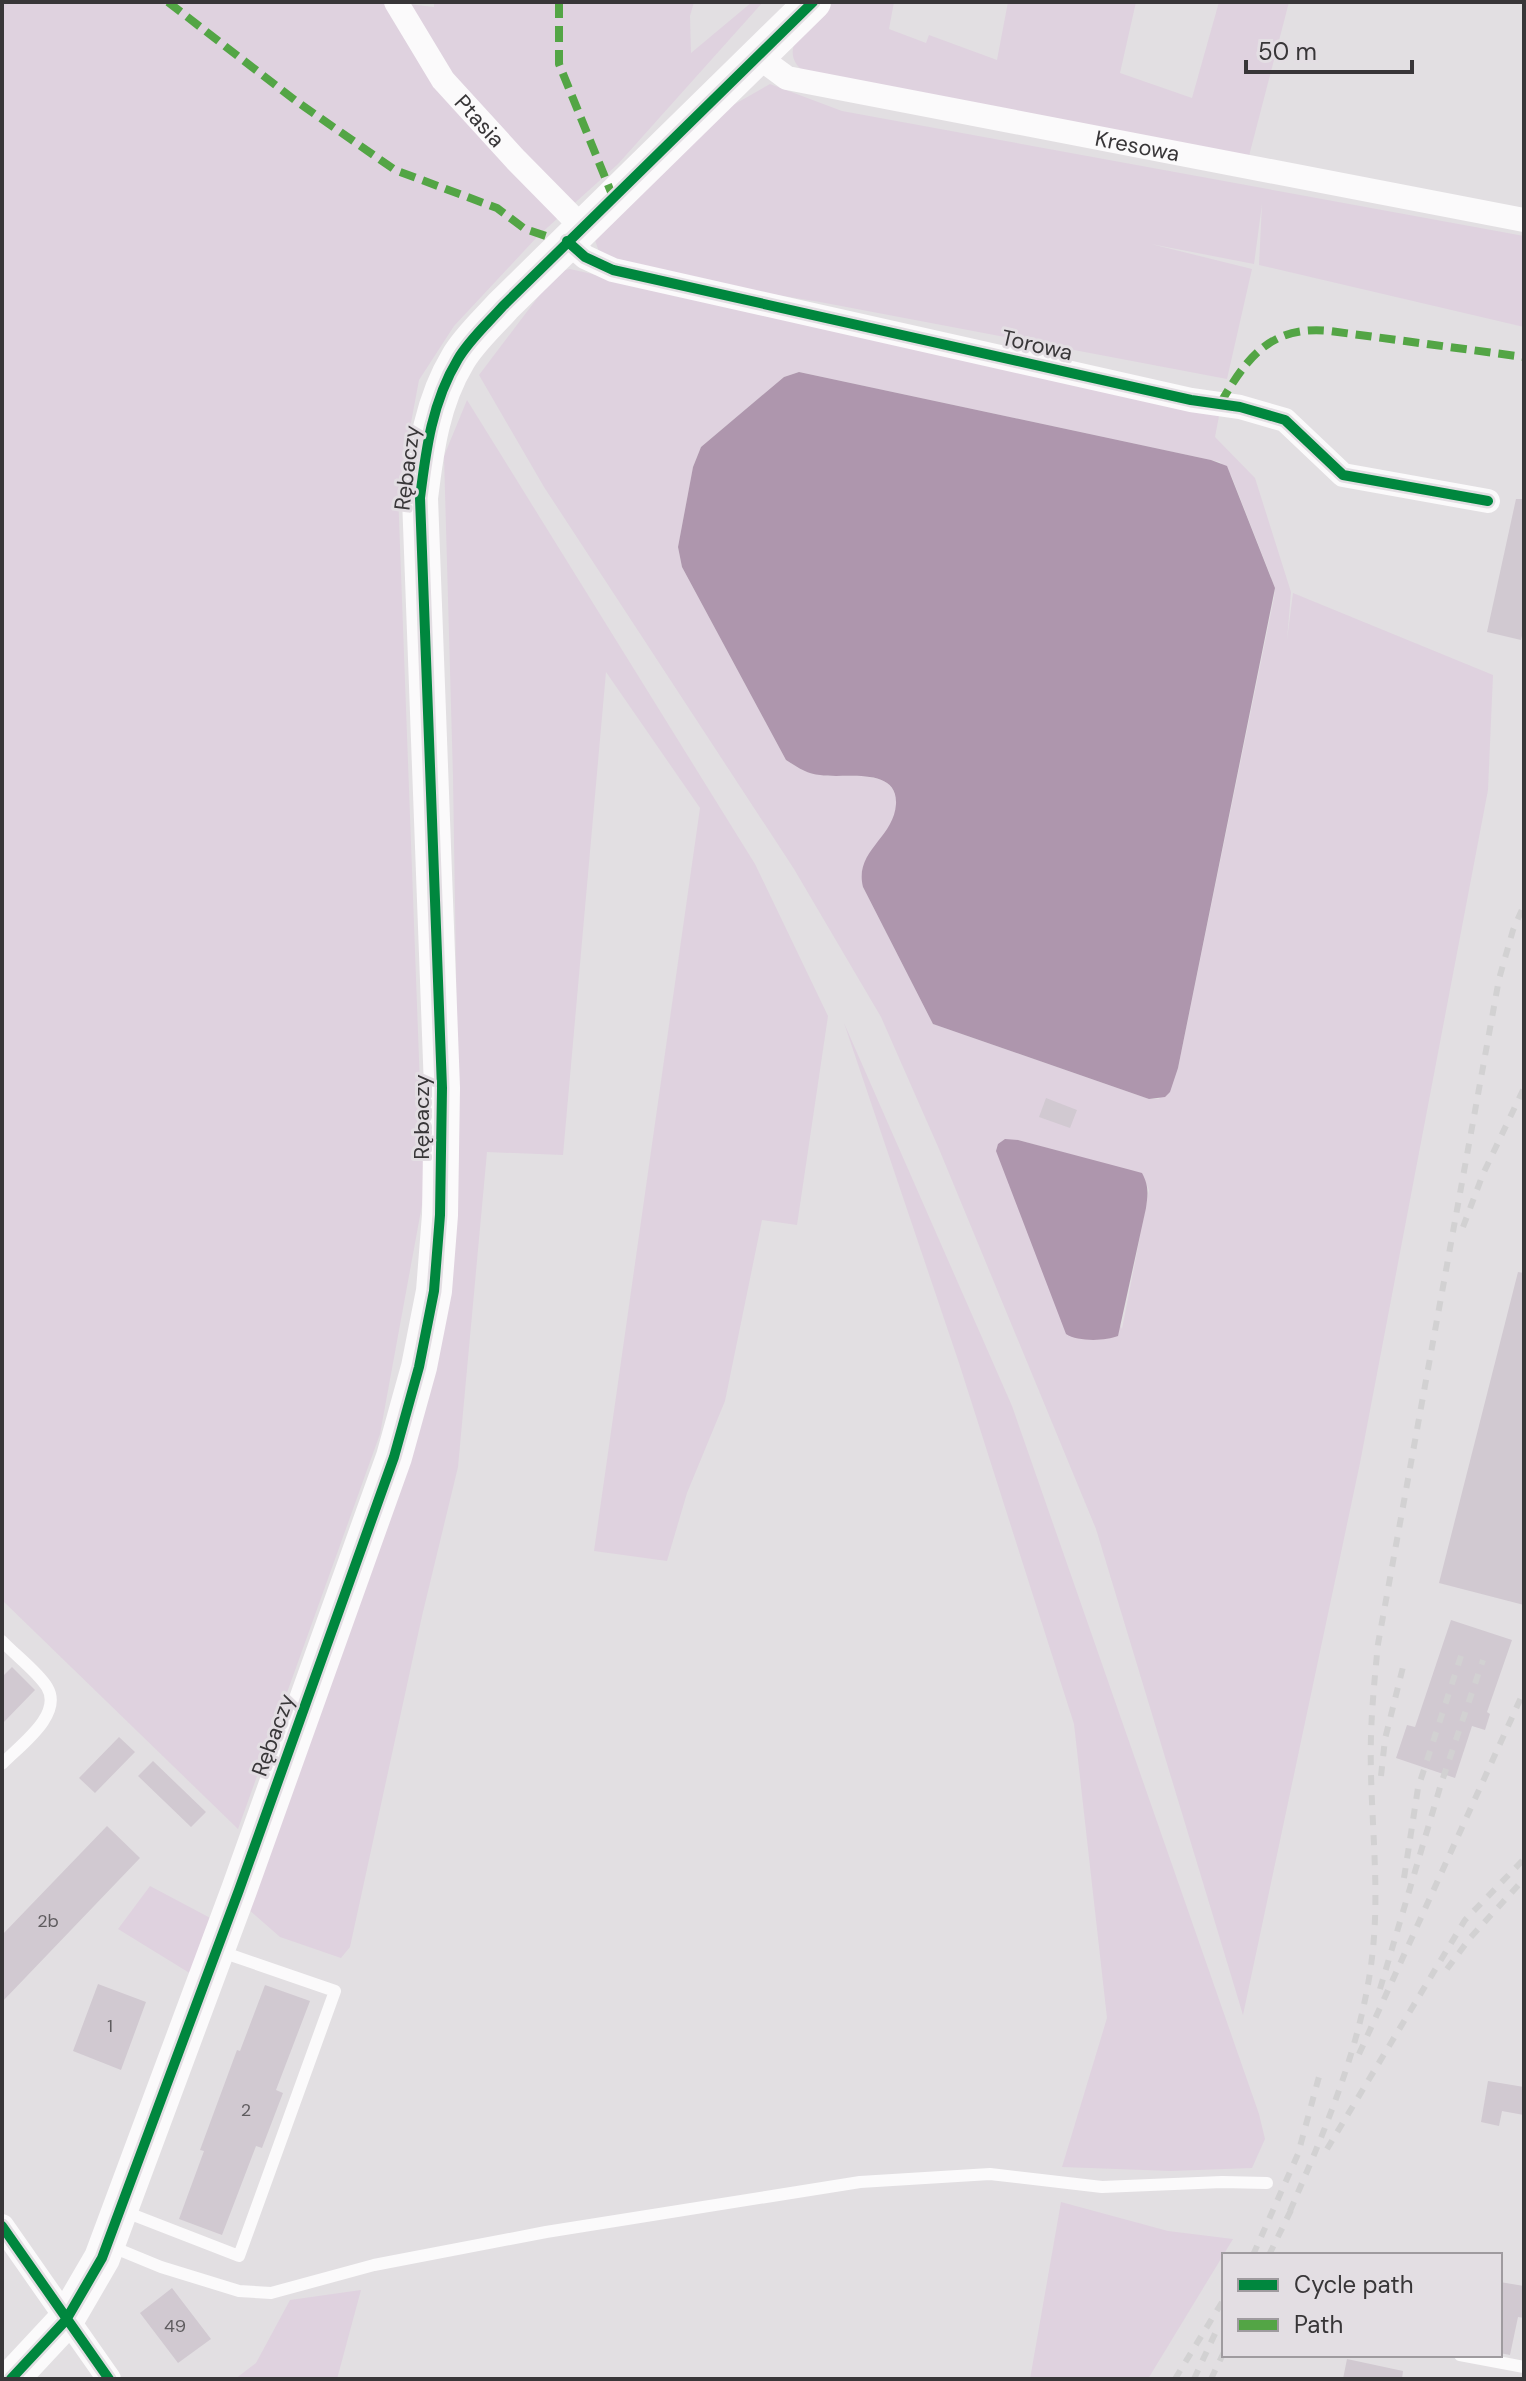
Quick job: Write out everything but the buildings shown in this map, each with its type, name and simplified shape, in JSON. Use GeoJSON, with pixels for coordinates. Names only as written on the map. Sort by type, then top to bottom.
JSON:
{"type":"FeatureCollection","features":[{"type":"Feature","properties":{"kind":"street","name":"Ptasia"},"geometry":{"type":"LineString","coordinates":[[396,2],[443,80],[516,160],[575,234]]}},
{"type":"Feature","properties":{"kind":"street","name":"Rębaczy"},"geometry":{"type":"LineString","coordinates":[[11,2379],[66,2320],[97,2270],[394,1457],[419,1367],[434,1291],[440,1215],[442,1088],[420,498],[426,448],[437,402],[459,357],[503,306],[813,2]]}},
{"type":"Feature","properties":{"kind":"street","name":"Kresowa"},"geometry":{"type":"LineString","coordinates":[[757,56],[787,78],[1524,220]]}},
{"type":"Feature","properties":{"kind":"street","name":"Torowa"},"geometry":{"type":"LineString","coordinates":[[575,234],[585,257],[613,270],[1191,400],[1255,411],[1285,420],[1343,475],[1488,501]]}},
{"type":"Feature","properties":{"kind":"street"},"geometry":{"type":"LineString","coordinates":[[2,2226],[109,2379]]}},
{"type":"Feature","properties":{"kind":"lane"},"geometry":{"type":"LineString","coordinates":[[2,1641],[48,1687],[50,1698],[49,1710],[43,1721],[2,1764]]}},
{"type":"Feature","properties":{"kind":"lane"},"geometry":{"type":"LineString","coordinates":[[120,2209],[239,2256],[335,1991],[216,1950]]}},
{"type":"Feature","properties":{"kind":"lane"},"geometry":{"type":"LineString","coordinates":[[107,2245],[161,2267],[239,2291],[271,2293],[374,2265],[546,2232],[860,2182],[990,2174],[1102,2187],[1267,2183]]}},
{"type":"Feature","properties":{"kind":"lane"},"geometry":{"type":"LineString","coordinates":[[1471,2357],[1524,2367]]}},
{"type":"Feature","properties":{"kind":"shaded area"},"geometry":{"type":"Polygon","coordinates":[[[2,2],[391,2],[434,7],[434,2],[694,2],[690,16],[691,53],[752,2],[763,2],[618,164],[538,236],[454,326],[419,380],[398,492],[424,1194],[380,1434],[238,1829],[2,1600],[2,2]]]}},
{"type":"Feature","properties":{"kind":"shaded area"},"geometry":{"type":"Polygon","coordinates":[[[832,2],[894,2],[889,29],[926,43],[929,35],[997,60],[1008,2],[1136,2],[1120,73],[1192,98],[1219,2],[1289,2],[1249,156],[812,78],[797,65],[793,47],[803,30],[832,2]]]}},
{"type":"Feature","properties":{"kind":"shaded area"},"geometry":{"type":"Polygon","coordinates":[[[770,84],[842,111],[1524,236],[1524,327],[1259,265],[1262,204],[1254,264],[1151,244],[1252,269],[1227,379],[820,302],[692,281],[612,260],[599,252],[594,237],[712,117],[770,84]]]}},
{"type":"Feature","properties":{"kind":"shaded area"},"geometry":{"type":"Polygon","coordinates":[[[570,269],[1219,416],[1215,437],[1255,478],[1291,592],[1287,640],[1293,593],[1493,675],[1488,790],[1360,1463],[1243,2015],[1096,1529],[881,1017],[794,869],[544,487],[479,375],[557,272],[570,269]],[[799,372],[784,377],[701,447],[693,467],[678,547],[682,567],[786,760],[811,773],[872,777],[891,787],[896,797],[896,812],[863,887],[933,1024],[1149,1099],[1159,1099],[1178,1068],[1274,598],[1275,588],[1231,475],[1220,462],[799,372]],[[1018,1140],[1122,1329],[1149,1190],[1142,1174],[1018,1140]]]}},
{"type":"Feature","properties":{"kind":"shaded area"},"geometry":{"type":"Polygon","coordinates":[[[799,372],[1211,460],[1227,466],[1275,588],[1178,1068],[1170,1092],[1165,1097],[1149,1099],[933,1024],[863,887],[864,864],[894,816],[894,792],[879,779],[815,774],[786,760],[682,567],[678,547],[693,467],[701,447],[784,377],[799,372]]]}},
{"type":"Feature","properties":{"kind":"shaded area"},"geometry":{"type":"Polygon","coordinates":[[[467,400],[755,864],[828,1016],[797,1225],[762,1220],[725,1401],[687,1493],[667,1561],[594,1551],[700,808],[606,672],[563,1155],[487,1152],[458,1467],[422,1616],[350,1947],[341,1958],[280,1937],[248,1909],[420,1429],[440,1300],[459,1159],[444,456],[467,400]]]}},
{"type":"Feature","properties":{"kind":"shaded area"},"geometry":{"type":"Polygon","coordinates":[[[844,1023],[1012,1406],[1259,2114],[1265,2139],[1252,2168],[1171,2171],[1062,2167],[1107,2018],[1074,1724],[959,1363],[844,1023]]]}},
{"type":"Feature","properties":{"kind":"shaded area"},"geometry":{"type":"Polygon","coordinates":[[[1005,1139],[1142,1173],[1147,1190],[1146,1208],[1118,1336],[1092,1340],[1066,1334],[996,1151],[998,1144],[1005,1139]]]}},
{"type":"Feature","properties":{"kind":"shaded area"},"geometry":{"type":"Polygon","coordinates":[[[150,1886],[216,1921],[196,1977],[118,1929],[150,1886]]]}},
{"type":"Feature","properties":{"kind":"shaded area"},"geometry":{"type":"Polygon","coordinates":[[[1061,2202],[1168,2231],[1233,2239],[1148,2379],[1030,2379],[1061,2202]]]}},
{"type":"Feature","properties":{"kind":"shaded area"},"geometry":{"type":"Polygon","coordinates":[[[361,2290],[337,2379],[235,2379],[256,2363],[290,2300],[361,2290]]]}},
{"type":"Feature","properties":{"kind":"railway"},"geometry":{"type":"LineString","coordinates":[[1290,2211],[1344,2077],[1370,1973],[1375,1887],[1371,1735],[1378,1644],[1499,979],[1513,930],[1524,905]]}},
{"type":"Feature","properties":{"kind":"railway"},"geometry":{"type":"LineString","coordinates":[[1463,1227],[1483,1174],[1524,1088]]}},
{"type":"Feature","properties":{"kind":"railway"},"geometry":{"type":"LineString","coordinates":[[1404,1878],[1418,1788],[1462,1653]]}},
{"type":"Feature","properties":{"kind":"railway"},"geometry":{"type":"LineString","coordinates":[[1381,1776],[1385,1739],[1405,1659]]}},
{"type":"Feature","properties":{"kind":"railway"},"geometry":{"type":"LineString","coordinates":[[1380,1989],[1441,1784],[1483,1660]]}},
{"type":"Feature","properties":{"kind":"railway"},"geometry":{"type":"LineString","coordinates":[[1359,2054],[1524,1691]]}},
{"type":"Feature","properties":{"kind":"railway"},"geometry":{"type":"LineString","coordinates":[[1327,2149],[1465,1920],[1524,1859]]}},
{"type":"Feature","properties":{"kind":"railway"},"geometry":{"type":"LineString","coordinates":[[1447,1969],[1470,1938],[1524,1879]]}},
{"type":"Feature","properties":{"kind":"railway"},"geometry":{"type":"LineString","coordinates":[[1254,2253],[1298,2154],[1320,2073]]}},
{"type":"Feature","properties":{"kind":"railway"},"geometry":{"type":"LineString","coordinates":[[1270,2253],[1294,2204]]}},
{"type":"Feature","properties":{"kind":"railway"},"geometry":{"type":"LineString","coordinates":[[1175,2379],[1222,2302]]}},
{"type":"Feature","properties":{"kind":"railway"},"geometry":{"type":"LineString","coordinates":[[1194,2379],[1219,2325]]}},
{"type":"Feature","properties":{"kind":"railway"},"geometry":{"type":"LineString","coordinates":[[1211,2379],[1222,2356]]}},
{"type":"Feature","properties":{"kind":"marked path"},"geometry":{"type":"LineString","coordinates":[[168,2],[296,101],[395,170],[497,208],[525,229],[552,238]]}},
{"type":"Feature","properties":{"kind":"marked path"},"geometry":{"type":"LineString","coordinates":[[559,2],[559,64],[613,197]]}},
{"type":"Feature","properties":{"kind":"marked path"},"geometry":{"type":"LineString","coordinates":[[1220,404],[1240,372],[1263,348],[1276,339],[1309,330],[1524,357]]}},
{"type":"Feature","properties":{"kind":"cycle path"},"geometry":{"type":"LineString","coordinates":[[11,2379],[66,2320],[102,2258],[239,1890],[394,1457],[419,1367],[434,1291],[440,1215],[442,1088],[420,498],[436,409],[458,359],[503,306],[813,2]]}},
{"type":"Feature","properties":{"kind":"cycle path"},"geometry":{"type":"LineString","coordinates":[[567,241],[585,257],[613,270],[1191,400],[1240,407],[1285,420],[1343,475],[1488,501]]}},
{"type":"Feature","properties":{"kind":"cycle path"},"geometry":{"type":"LineString","coordinates":[[2,2226],[109,2379]]}}]}
